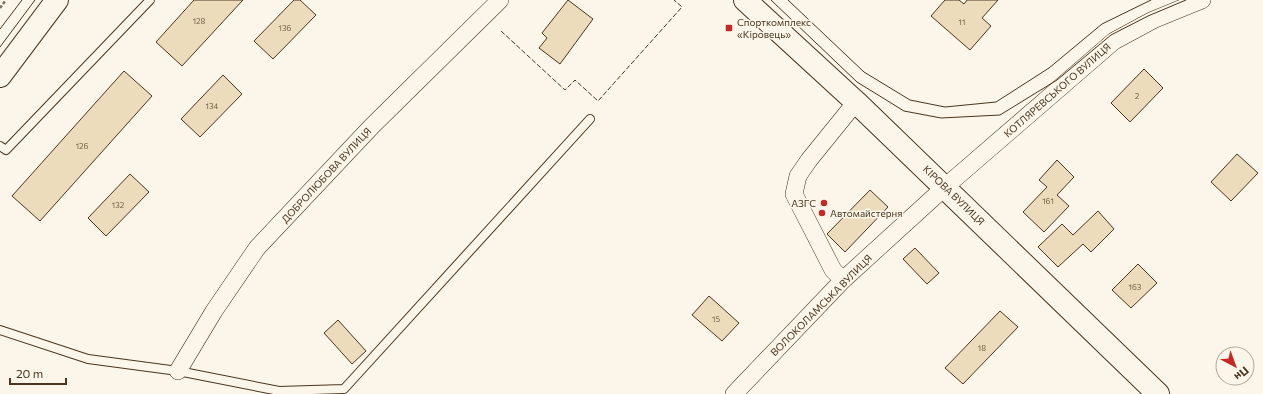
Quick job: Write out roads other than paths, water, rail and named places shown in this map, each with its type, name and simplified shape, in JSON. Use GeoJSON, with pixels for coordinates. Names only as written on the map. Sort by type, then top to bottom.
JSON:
{"type":"FeatureCollection","features":[{"type":"Feature","properties":{"kind":"main road"},"geometry":{"type":"LineString","coordinates":[[0,76],[57,0]]}},
{"type":"Feature","properties":{"kind":"main road","name":"КІРОВА ВУЛИЦЯ"},"geometry":{"type":"LineString","coordinates":[[745,0],[946,187],[1158,394]]}},
{"type":"Feature","properties":{"kind":"street","name":"ДОБРОЛЮБОВА ВУЛИЦЯ"},"geometry":{"type":"LineString","coordinates":[[178,371],[214,311],[257,248],[372,126],[500,0]]}},
{"type":"Feature","properties":{"kind":"street","name":"КОТЛЯРЕВСЬКОГО ВУЛИЦЯ"},"geometry":{"type":"LineString","coordinates":[[946,187],[1114,40],[1153,20],[1202,0]]}},
{"type":"Feature","properties":{"kind":"street"},"geometry":{"type":"LineString","coordinates":[[843,280],[834,270],[794,194],[798,176],[809,160],[856,102]]}},
{"type":"Feature","properties":{"kind":"street","name":"ВОЛОКОЛАМСЬКА ВУЛИЦЯ"},"geometry":{"type":"LineString","coordinates":[[734,394],[843,280],[946,187]]}},
{"type":"Feature","properties":{"kind":"lane"},"geometry":{"type":"LineString","coordinates":[[0,146],[6,150],[150,0]]}},
{"type":"Feature","properties":{"kind":"lane"},"geometry":{"type":"LineString","coordinates":[[0,330],[88,359],[178,371],[279,391],[344,389],[590,118]]}},
{"type":"Feature","properties":{"kind":"tram line"},"geometry":{"type":"LineString","coordinates":[[0,29],[22,0]]}},
{"type":"Feature","properties":{"kind":"tram line"},"geometry":{"type":"LineString","coordinates":[[0,47],[35,0]]}},
{"type":"Feature","properties":{"kind":"tram line"},"geometry":{"type":"LineString","coordinates":[[771,0],[857,82],[904,111],[941,118],[1000,115],[1057,80],[1111,35],[1148,16],[1186,0]]}},
{"type":"Feature","properties":{"kind":"tram line"},"geometry":{"type":"LineString","coordinates":[[788,0],[864,72],[910,100],[945,107],[996,102],[1049,68],[1102,24],[1151,0]]}},
{"type":"Feature","properties":{"kind":"place","name":"Спорткомплекс «Кіровець»"},"geometry":{"type":"Point","coordinates":[729,28]}},
{"type":"Feature","properties":{"kind":"place","name":"АЗГС"},"geometry":{"type":"Point","coordinates":[824,203]}},
{"type":"Feature","properties":{"kind":"place","name":"Автомайстерня"},"geometry":{"type":"Point","coordinates":[822,213]}}]}
